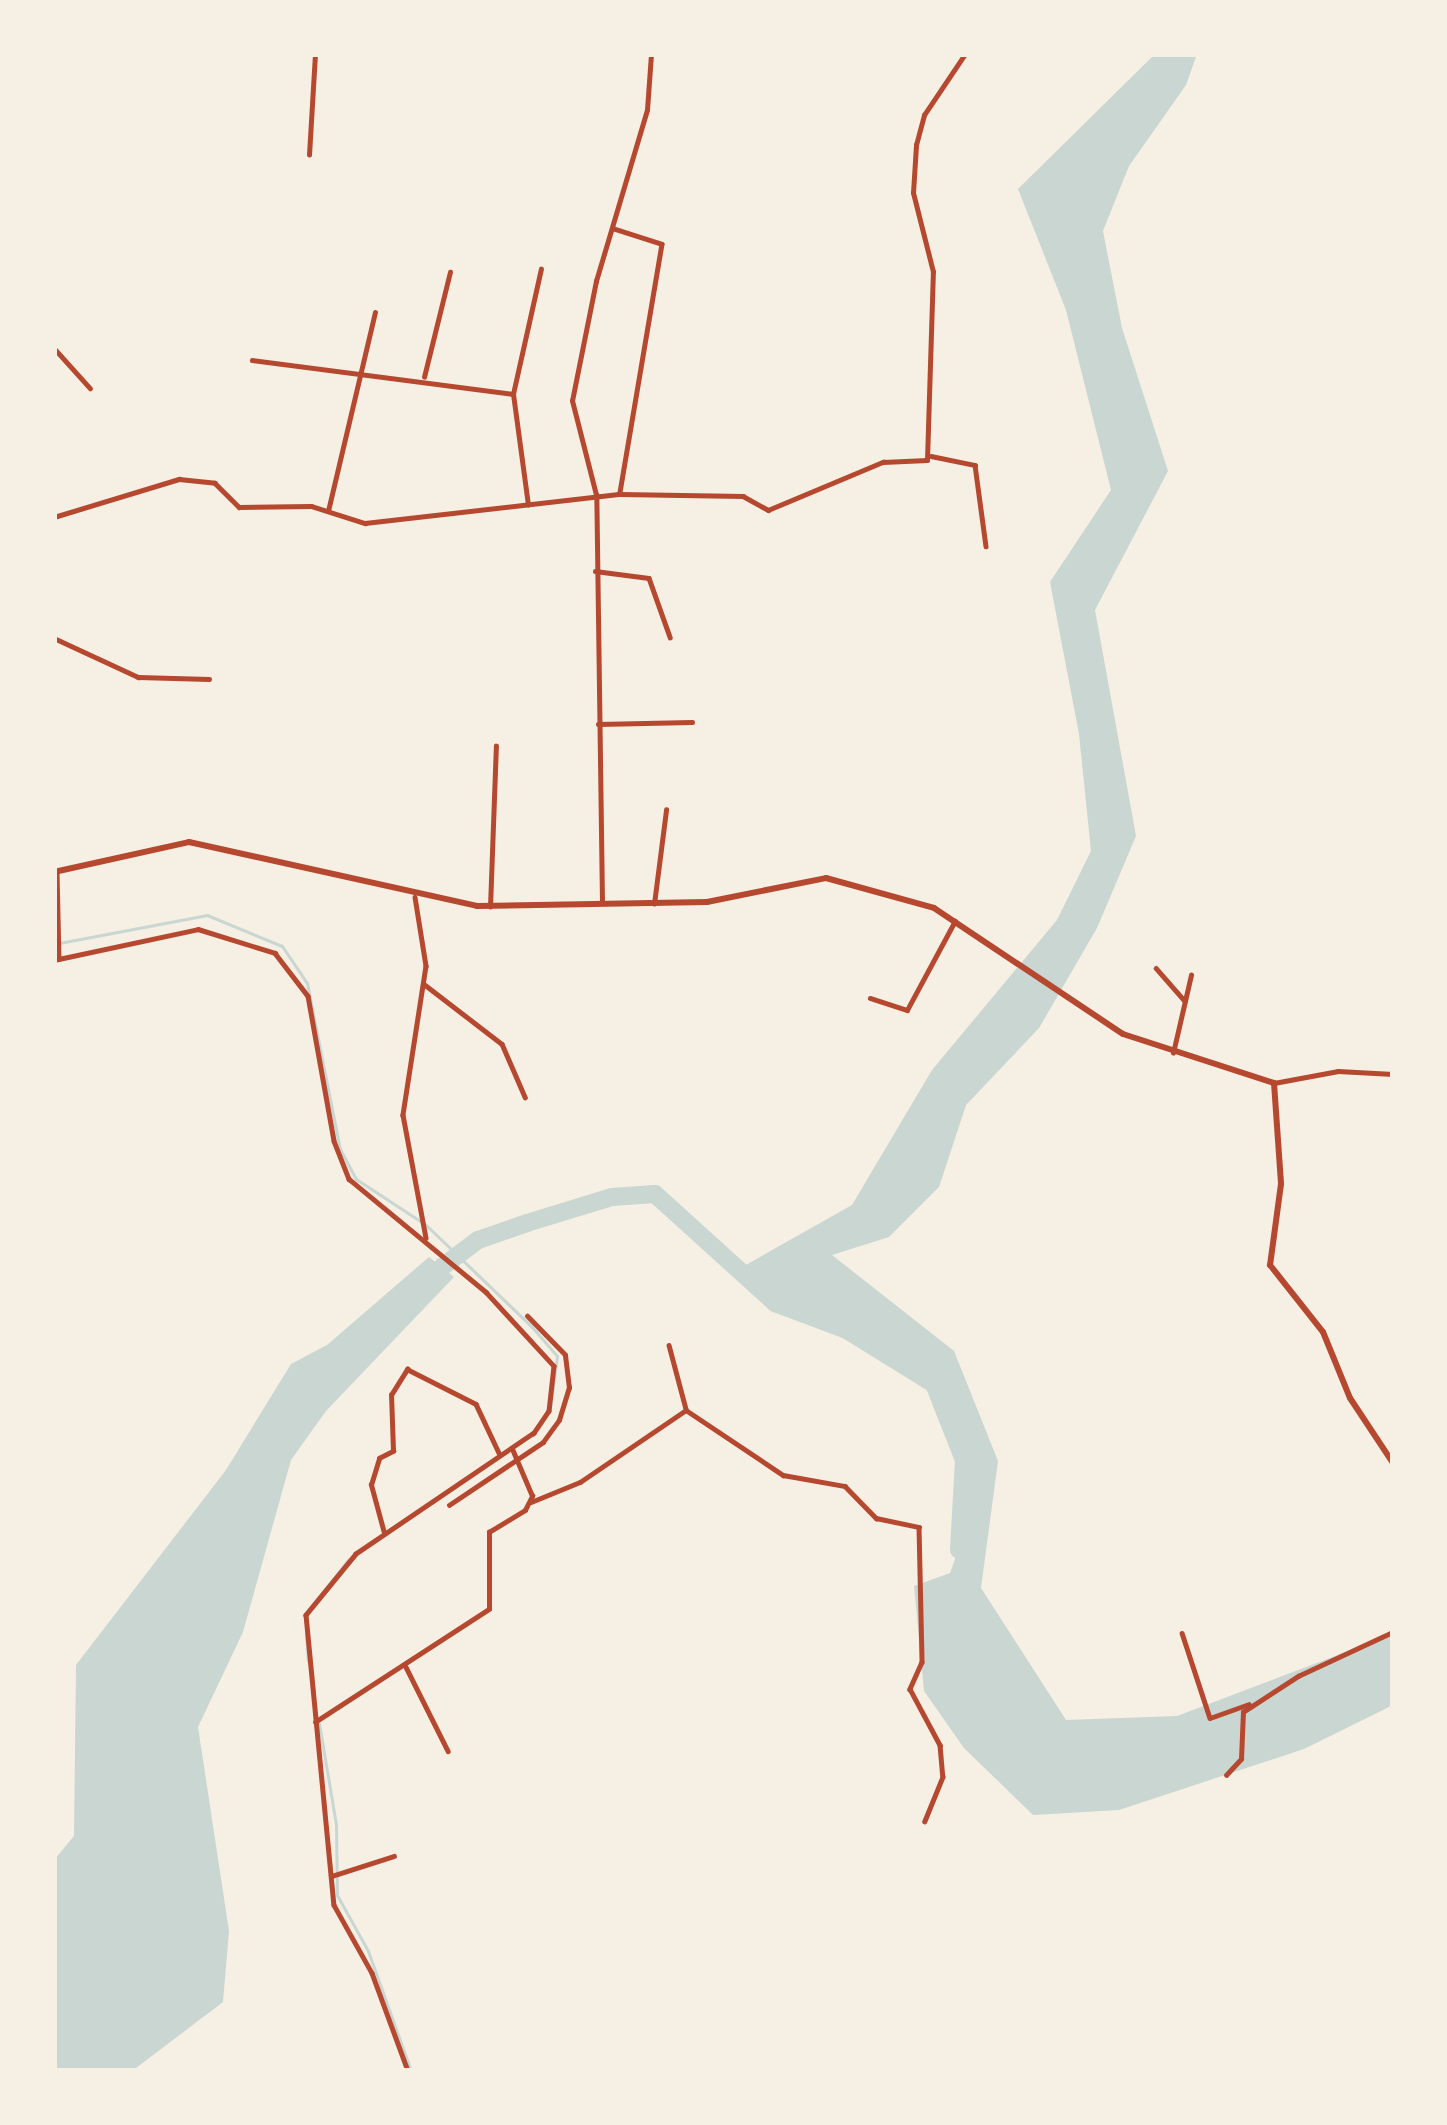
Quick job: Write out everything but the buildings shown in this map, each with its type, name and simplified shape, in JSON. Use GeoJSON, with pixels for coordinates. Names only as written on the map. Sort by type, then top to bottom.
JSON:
{"type":"FeatureCollection","features":[{"type":"Feature","properties":{"kind":"street"},"geometry":{"type":"LineString","coordinates":[[309,155],[315,54]]}},
{"type":"Feature","properties":{"kind":"street"},"geometry":{"type":"LineString","coordinates":[[602,903],[596,495],[572,401],[612,228],[646,110],[651,54]]}},
{"type":"Feature","properties":{"kind":"street"},"geometry":{"type":"LineString","coordinates":[[931,456],[933,272],[913,193],[916,145],[924,115],[965,54]]}},
{"type":"Feature","properties":{"kind":"street"},"geometry":{"type":"LineString","coordinates":[[612,228],[662,244],[620,494]]}},
{"type":"Feature","properties":{"kind":"street"},"geometry":{"type":"LineString","coordinates":[[528,506],[513,394],[542,269]]}},
{"type":"Feature","properties":{"kind":"street"},"geometry":{"type":"LineString","coordinates":[[424,377],[450,272]]}},
{"type":"Feature","properties":{"kind":"street"},"geometry":{"type":"LineString","coordinates":[[328,511],[375,312]]}},
{"type":"Feature","properties":{"kind":"street"},"geometry":{"type":"LineString","coordinates":[[54,348],[90,388]]}},
{"type":"Feature","properties":{"kind":"street"},"geometry":{"type":"LineString","coordinates":[[252,360],[424,377],[513,394]]}},
{"type":"Feature","properties":{"kind":"street"},"geometry":{"type":"LineString","coordinates":[[54,517],[179,479],[215,483],[236,506],[328,511],[359,523],[403,523],[620,494],[743,496],[768,510],[883,462],[931,456],[975,465],[986,546]]}},
{"type":"Feature","properties":{"kind":"street"},"geometry":{"type":"LineString","coordinates":[[595,571],[649,578],[670,638]]}},
{"type":"Feature","properties":{"kind":"street"},"geometry":{"type":"LineString","coordinates":[[54,638],[138,677],[208,679]]}},
{"type":"Feature","properties":{"kind":"street"},"geometry":{"type":"LineString","coordinates":[[598,724],[692,722]]}},
{"type":"Feature","properties":{"kind":"street"},"geometry":{"type":"LineString","coordinates":[[490,907],[496,746]]}},
{"type":"Feature","properties":{"kind":"street"},"geometry":{"type":"LineString","coordinates":[[653,904],[666,810]]}},
{"type":"Feature","properties":{"kind":"street"},"geometry":{"type":"LineString","coordinates":[[408,2071],[372,1973],[336,1910],[308,1608],[384,1534],[500,1455],[515,1453],[554,1431],[566,1402],[565,1355],[429,1241],[388,1218],[349,1179],[334,1141],[308,996],[275,953],[197,929],[57,960],[56,872],[189,842],[416,897],[490,907],[653,904],[838,878],[904,895],[955,921],[1029,978],[1123,1034],[1173,1053],[1274,1083],[1338,1072],[1393,1074]]}},
{"type":"Feature","properties":{"kind":"street"},"geometry":{"type":"LineString","coordinates":[[416,897],[424,984],[404,1104],[418,1216],[429,1241]]}},
{"type":"Feature","properties":{"kind":"street"},"geometry":{"type":"LineString","coordinates":[[870,998],[907,1010],[955,921]]}},
{"type":"Feature","properties":{"kind":"street"},"geometry":{"type":"LineString","coordinates":[[1156,968],[1185,1001]]}},
{"type":"Feature","properties":{"kind":"street"},"geometry":{"type":"LineString","coordinates":[[1173,1053],[1191,975]]}},
{"type":"Feature","properties":{"kind":"street"},"geometry":{"type":"LineString","coordinates":[[424,984],[502,1044],[525,1096]]}},
{"type":"Feature","properties":{"kind":"street"},"geometry":{"type":"LineString","coordinates":[[1274,1083],[1281,1184],[1270,1265],[1323,1332],[1350,1398],[1393,1463]]}},
{"type":"Feature","properties":{"kind":"street"},"geometry":{"type":"LineString","coordinates":[[449,1505],[515,1453],[539,1428],[552,1403],[554,1366],[527,1316]]}},
{"type":"Feature","properties":{"kind":"street"},"geometry":{"type":"LineString","coordinates":[[669,1345],[686,1410],[783,1475],[845,1486],[876,1517],[919,1527],[922,1662],[910,1689],[940,1745],[943,1778],[925,1821]]}},
{"type":"Feature","properties":{"kind":"street"},"geometry":{"type":"LineString","coordinates":[[384,1534],[371,1485],[379,1458],[393,1451],[391,1395],[407,1369],[476,1404],[500,1455]]}},
{"type":"Feature","properties":{"kind":"street"},"geometry":{"type":"LineString","coordinates":[[318,1720],[489,1609],[489,1532],[531,1502],[580,1482],[686,1410]]}},
{"type":"Feature","properties":{"kind":"street"},"geometry":{"type":"LineString","coordinates":[[515,1453],[531,1502]]}},
{"type":"Feature","properties":{"kind":"street"},"geometry":{"type":"LineString","coordinates":[[1182,1634],[1210,1718],[1255,1702],[1393,1633]]}},
{"type":"Feature","properties":{"kind":"street"},"geometry":{"type":"LineString","coordinates":[[406,1667],[448,1751]]}},
{"type":"Feature","properties":{"kind":"street"},"geometry":{"type":"LineString","coordinates":[[1226,1774],[1241,1759],[1239,1722],[1255,1702]]}},
{"type":"Feature","properties":{"kind":"street"},"geometry":{"type":"LineString","coordinates":[[335,1875],[394,1856]]}},
{"type":"Feature","properties":{"kind":"shaded area"},"geometry":{"type":"Polygon","coordinates":[[[1155,54],[1197,54],[1186,85],[1129,166],[1103,231],[1122,328],[1168,471],[1095,610],[1136,836],[1097,928],[1039,1028],[966,1105],[939,1187],[889,1237],[832,1255],[954,1351],[998,1461],[981,1588],[1066,1720],[1177,1716],[1393,1634],[1393,1705],[1304,1749],[1119,1810],[1033,1815],[964,1748],[924,1691],[914,1586],[950,1573],[964,1534],[964,1460],[934,1384],[848,1330],[775,1303],[737,1270],[852,1205],[932,1070],[1057,920],[1091,851],[1079,734],[1050,582],[1111,490],[1066,310],[1018,189],[1155,54]]]}},
{"type":"Feature","properties":{"kind":"shaded area"},"geometry":{"type":"Polygon","coordinates":[[[429,1257],[454,1277],[326,1411],[291,1460],[243,1632],[198,1727],[229,1931],[223,2002],[132,2071],[54,2071],[54,1860],[74,1836],[76,1665],[226,1470],[291,1364],[327,1345],[429,1257]]]}},
{"type":"Feature","properties":{"kind":"waterway"},"geometry":{"type":"LineString","coordinates":[[54,944],[207,915],[282,946],[307,983],[340,1149],[356,1179],[426,1225],[557,1356],[550,1408]]}},
{"type":"Feature","properties":{"kind":"waterway"},"geometry":{"type":"LineString","coordinates":[[442,1267],[478,1240],[527,1223],[612,1197],[655,1194],[775,1303],[847,1330],[934,1384],[964,1460],[959,1550]]}},
{"type":"Feature","properties":{"kind":"waterway"},"geometry":{"type":"LineString","coordinates":[[306,1613],[348,1560]]}},
{"type":"Feature","properties":{"kind":"waterway"},"geometry":{"type":"LineString","coordinates":[[306,1634],[308,1661]]}},
{"type":"Feature","properties":{"kind":"waterway"},"geometry":{"type":"LineString","coordinates":[[319,1723],[336,1825],[337,1895],[368,1951],[411,2071]]}}]}
